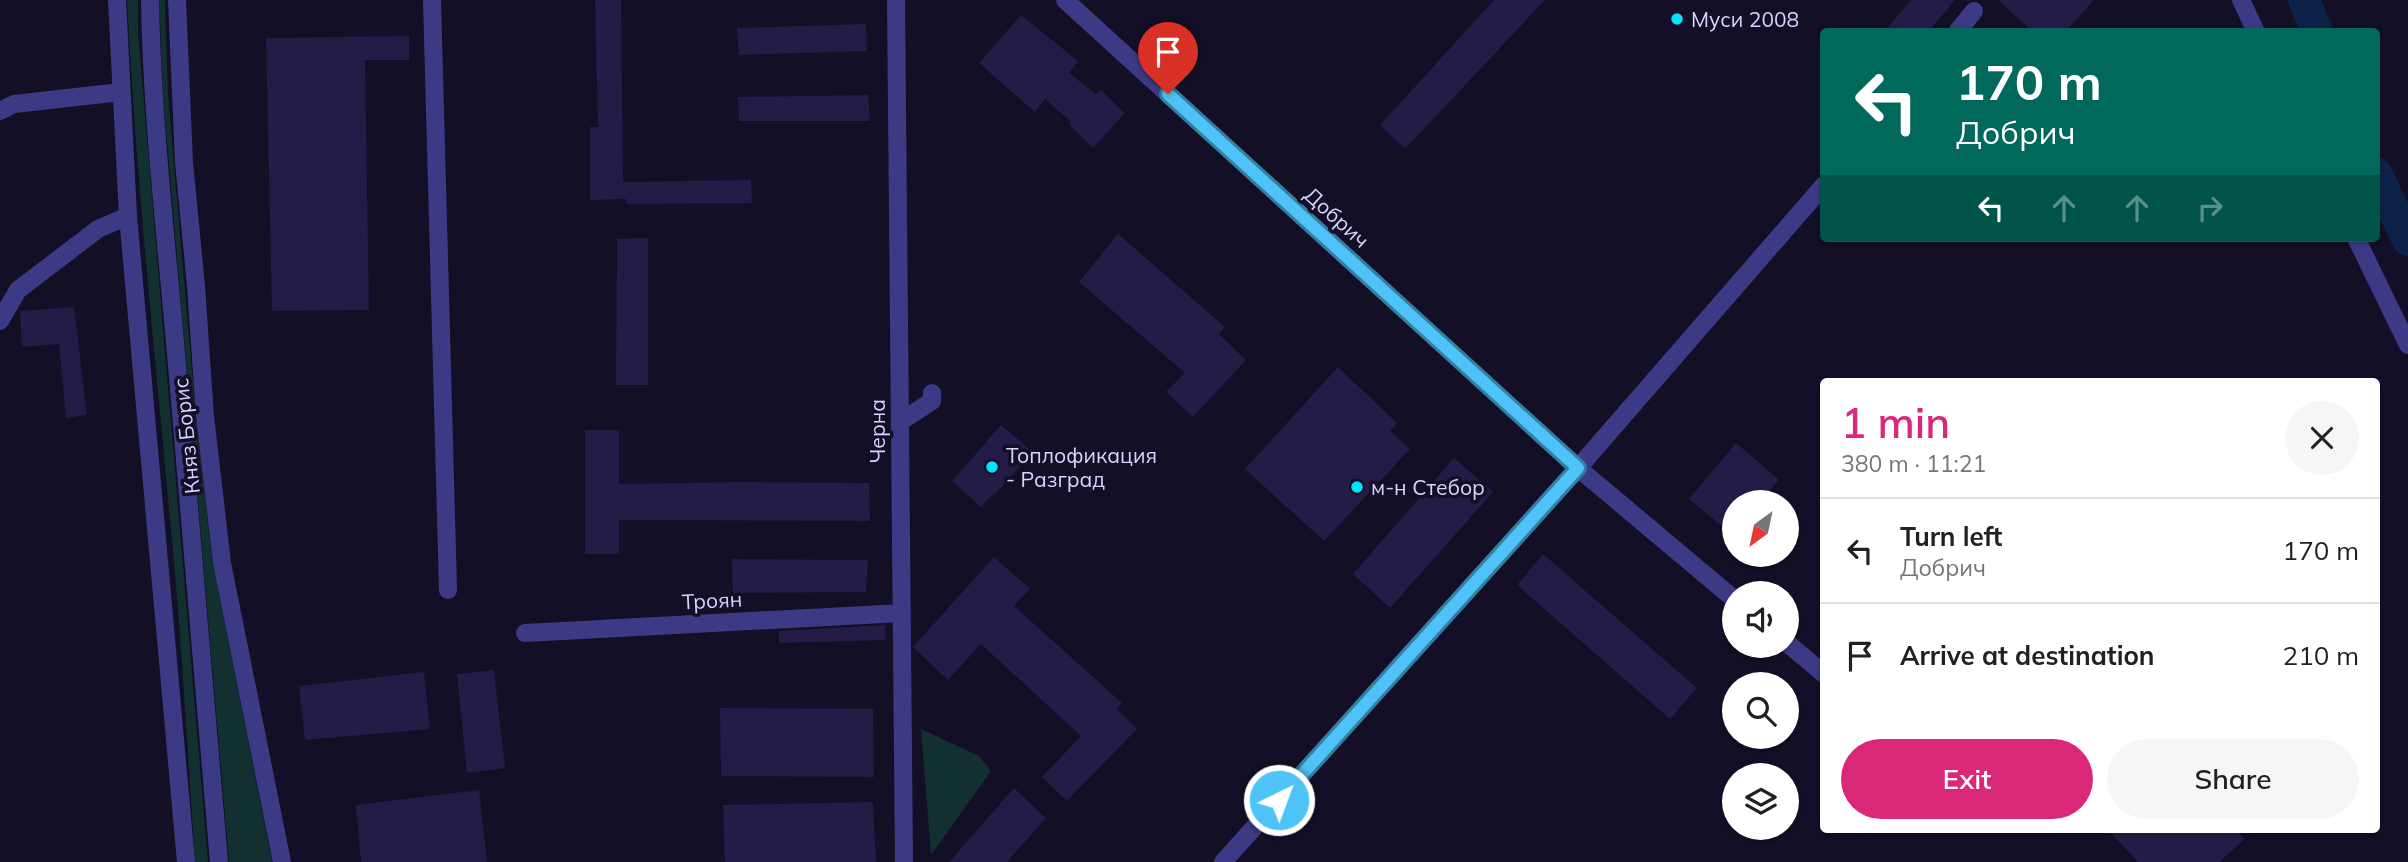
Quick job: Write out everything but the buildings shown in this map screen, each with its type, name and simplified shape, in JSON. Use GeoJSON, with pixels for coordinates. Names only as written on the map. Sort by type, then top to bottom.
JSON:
{"type":"FeatureCollection","features":[{"type":"Feature","properties":{"kind":"street"},"geometry":{"type":"LineString","coordinates":[[117,0],[128,216],[186,862]]}},
{"type":"Feature","properties":{"kind":"street","name":"Княз Борис"},"geometry":{"type":"LineString","coordinates":[[150,0],[150,35],[163,200],[219,862]]}},
{"type":"Feature","properties":{"kind":"street","name":"Княз Борис"},"geometry":{"type":"LineString","coordinates":[[177,0],[184,162],[205,416],[222,563],[282,862]]}},
{"type":"Feature","properties":{"kind":"street"},"geometry":{"type":"LineString","coordinates":[[432,0],[448,590]]}},
{"type":"Feature","properties":{"kind":"street","name":"Черна"},"geometry":{"type":"LineString","coordinates":[[897,0],[904,862]]}},
{"type":"Feature","properties":{"kind":"street","name":"Добрич"},"geometry":{"type":"LineString","coordinates":[[1065,0],[1578,468],[1722,589]]}},
{"type":"Feature","properties":{"kind":"street"},"geometry":{"type":"LineString","coordinates":[[2241,0],[2254,28]]}},
{"type":"Feature","properties":{"kind":"street"},"geometry":{"type":"LineString","coordinates":[[1960,28],[1975,11]]}},
{"type":"Feature","properties":{"kind":"street"},"geometry":{"type":"LineString","coordinates":[[0,111],[15,104],[121,92]]}},
{"type":"Feature","properties":{"kind":"street"},"geometry":{"type":"LineString","coordinates":[[1223,862],[1578,468],[1820,190]]}},
{"type":"Feature","properties":{"kind":"street"},"geometry":{"type":"LineString","coordinates":[[0,321],[18,290],[98,229],[128,216]]}},
{"type":"Feature","properties":{"kind":"street"},"geometry":{"type":"LineString","coordinates":[[2358,242],[2408,345]]}},
{"type":"Feature","properties":{"kind":"street"},"geometry":{"type":"LineString","coordinates":[[900,422],[932,401],[932,393]]}},
{"type":"Feature","properties":{"kind":"street","name":"Троян"},"geometry":{"type":"LineString","coordinates":[[525,633],[902,613]]}},
{"type":"Feature","properties":{"kind":"street"},"geometry":{"type":"LineString","coordinates":[[1799,653],[1820,671]]}},
{"type":"Feature","properties":{"kind":"green space"},"geometry":{"type":"Polygon","coordinates":[[[127,0],[138,0],[138,32],[208,862],[195,862],[177,597],[143,224],[127,0]]]}},
{"type":"Feature","properties":{"kind":"green space"},"geometry":{"type":"Polygon","coordinates":[[[159,0],[165,0],[168,95],[196,418],[212,559],[272,862],[229,862],[163,94],[159,0]]]}},
{"type":"Feature","properties":{"kind":"green space"},"geometry":{"type":"Polygon","coordinates":[[[921,729],[979,756],[991,771],[931,855],[921,729]]]}},
{"type":"Feature","properties":{"kind":"waterway"},"geometry":{"type":"LineString","coordinates":[[2304,0],[2315,28]]}},
{"type":"Feature","properties":{"kind":"waterway"},"geometry":{"type":"LineString","coordinates":[[2380,181],[2408,240]]}},
{"type":"Feature","properties":{"kind":"place","name":"Муси 2008"},"geometry":{"type":"Point","coordinates":[1677,19]}},
{"type":"Feature","properties":{"kind":"place","name":"Топлофикация - Разград"},"geometry":{"type":"Point","coordinates":[992,467]}},
{"type":"Feature","properties":{"kind":"place","name":"м-н Стебор"},"geometry":{"type":"Point","coordinates":[1357,487]}},
{"type":"Feature","properties":{"kind":"route"},"geometry":{"type":"LineString","coordinates":[[1168,94],[1578,468],[1279,800]]}}]}
